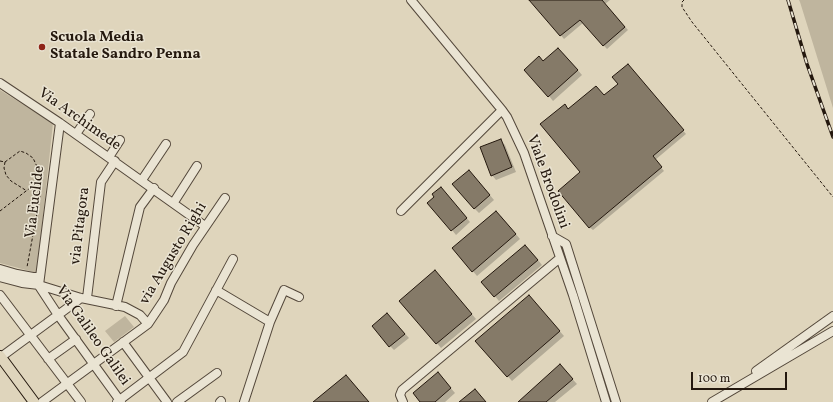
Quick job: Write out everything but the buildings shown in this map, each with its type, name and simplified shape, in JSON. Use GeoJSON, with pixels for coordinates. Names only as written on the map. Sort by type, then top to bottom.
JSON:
{"type":"FeatureCollection","features":[{"type":"Feature","properties":{"kind":"main road"},"geometry":{"type":"LineString","coordinates":[[0,356],[35,401]]}},
{"type":"Feature","properties":{"kind":"street","name":"Viale Brodolini"},"geometry":{"type":"LineString","coordinates":[[410,0],[502,110],[524,153],[575,302],[606,402]]}},
{"type":"Feature","properties":{"kind":"street","name":"Via Archimede"},"geometry":{"type":"LineString","coordinates":[[0,83],[154,188],[205,226]]}},
{"type":"Feature","properties":{"kind":"street"},"geometry":{"type":"LineString","coordinates":[[401,211],[502,110]]}},
{"type":"Feature","properties":{"kind":"street"},"geometry":{"type":"LineString","coordinates":[[76,134],[90,114]]}},
{"type":"Feature","properties":{"kind":"street","name":"Via Euclide"},"geometry":{"type":"LineString","coordinates":[[40,283],[60,123]]}},
{"type":"Feature","properties":{"kind":"street","name":"via Pitagora"},"geometry":{"type":"LineString","coordinates":[[84,298],[101,182],[120,140]]}},
{"type":"Feature","properties":{"kind":"street"},"geometry":{"type":"LineString","coordinates":[[142,180],[166,144]]}},
{"type":"Feature","properties":{"kind":"street"},"geometry":{"type":"LineString","coordinates":[[174,202],[197,166]]}},
{"type":"Feature","properties":{"kind":"street"},"geometry":{"type":"LineString","coordinates":[[116,306],[140,207],[154,188]]}},
{"type":"Feature","properties":{"kind":"street","name":"via Augusto Righi"},"geometry":{"type":"LineString","coordinates":[[148,324],[164,300],[171,283],[193,245],[225,198]]}},
{"type":"Feature","properties":{"kind":"street"},"geometry":{"type":"LineString","coordinates":[[552,236],[566,244],[616,402]]}},
{"type":"Feature","properties":{"kind":"street"},"geometry":{"type":"LineString","coordinates":[[403,402],[400,396],[402,390],[560,258]]}},
{"type":"Feature","properties":{"kind":"street"},"geometry":{"type":"LineString","coordinates":[[119,401],[183,352],[233,259]]}},
{"type":"Feature","properties":{"kind":"street"},"geometry":{"type":"LineString","coordinates":[[0,269],[32,277],[40,283],[84,298],[124,307],[135,313],[148,324],[67,383],[35,401]]}},
{"type":"Feature","properties":{"kind":"street"},"geometry":{"type":"LineString","coordinates":[[0,277],[22,283],[40,283]]}},
{"type":"Feature","properties":{"kind":"street","name":"Via Galileo Galilei"},"geometry":{"type":"LineString","coordinates":[[40,283],[58,315],[119,401]]}},
{"type":"Feature","properties":{"kind":"street"},"geometry":{"type":"LineString","coordinates":[[216,290],[270,322]]}},
{"type":"Feature","properties":{"kind":"street"},"geometry":{"type":"LineString","coordinates":[[244,402],[270,322],[284,290],[300,297]]}},
{"type":"Feature","properties":{"kind":"street"},"geometry":{"type":"LineString","coordinates":[[0,295],[81,402]]}},
{"type":"Feature","properties":{"kind":"street"},"geometry":{"type":"LineString","coordinates":[[0,356],[84,298]]}},
{"type":"Feature","properties":{"kind":"street"},"geometry":{"type":"LineString","coordinates":[[740,386],[742,381],[833,316]]}},
{"type":"Feature","properties":{"kind":"street"},"geometry":{"type":"LineString","coordinates":[[712,402],[833,331]]}},
{"type":"Feature","properties":{"kind":"street"},"geometry":{"type":"LineString","coordinates":[[48,359],[76,339]]}},
{"type":"Feature","properties":{"kind":"street"},"geometry":{"type":"LineString","coordinates":[[123,342],[167,402]]}},
{"type":"Feature","properties":{"kind":"street"},"geometry":{"type":"LineString","coordinates":[[177,402],[217,373]]}},
{"type":"Feature","properties":{"kind":"path"},"geometry":{"type":"LineString","coordinates":[[684,0],[682,2],[682,7],[692,22],[833,197]]}},
{"type":"Feature","properties":{"kind":"path"},"geometry":{"type":"LineString","coordinates":[[0,161],[4,162],[20,152],[26,153],[32,158],[40,172],[41,178],[38,190],[40,197],[27,270]]}},
{"type":"Feature","properties":{"kind":"path"},"geometry":{"type":"LineString","coordinates":[[4,162],[6,175],[14,184],[27,191]]}},
{"type":"Feature","properties":{"kind":"path"},"geometry":{"type":"LineString","coordinates":[[0,211],[30,188],[38,190]]}},
{"type":"Feature","properties":{"kind":"shaded area"},"geometry":{"type":"Polygon","coordinates":[[[799,0],[833,0],[833,108],[800,2],[799,0]]]}},
{"type":"Feature","properties":{"kind":"shaded area"},"geometry":{"type":"Polygon","coordinates":[[[0,90],[53,123],[37,273],[0,263],[0,90]]]}},
{"type":"Feature","properties":{"kind":"shaded area"},"geometry":{"type":"Polygon","coordinates":[[[125,316],[134,327],[114,342],[105,331],[125,316]]]}},
{"type":"Feature","properties":{"kind":"railway"},"geometry":{"type":"LineString","coordinates":[[788,0],[807,64],[833,137]]}},
{"type":"Feature","properties":{"kind":"place","name":"Scuola Media Statale Sandro Penna"},"geometry":{"type":"Point","coordinates":[42,47]}}]}
